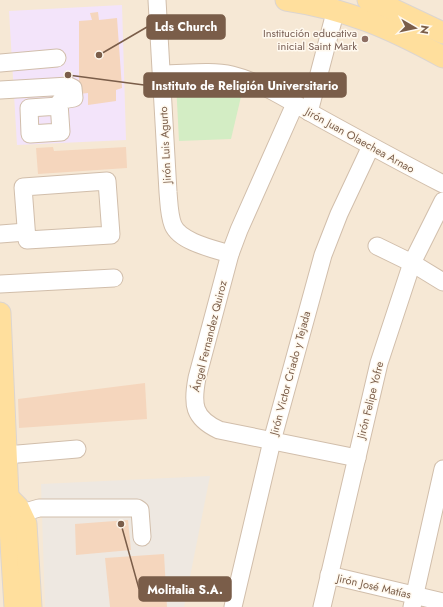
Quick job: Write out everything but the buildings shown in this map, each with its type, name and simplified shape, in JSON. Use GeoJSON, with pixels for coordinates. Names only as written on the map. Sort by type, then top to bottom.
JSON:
{"type":"FeatureCollection","features":[{"type":"Feature","properties":{"kind":"main road"},"geometry":{"type":"LineString","coordinates":[[286,0],[336,10],[375,23],[443,57]]}},
{"type":"Feature","properties":{"kind":"main road"},"geometry":{"type":"LineString","coordinates":[[369,0],[394,9],[443,33]]}},
{"type":"Feature","properties":{"kind":"main road"},"geometry":{"type":"LineString","coordinates":[[0,312],[4,492],[13,602]]}},
{"type":"Feature","properties":{"kind":"main road"},"geometry":{"type":"LineString","coordinates":[[4,492],[22,513],[26,524],[28,536],[31,607]]}},
{"type":"Feature","properties":{"kind":"street","name":"Jirón Luis Agurto"},"geometry":{"type":"LineString","coordinates":[[157,0],[169,209],[174,226],[186,238],[230,254]]}},
{"type":"Feature","properties":{"kind":"street"},"geometry":{"type":"LineString","coordinates":[[369,0],[375,23]]}},
{"type":"Feature","properties":{"kind":"street","name":"Ángel Fernandez Quiroz"},"geometry":{"type":"LineString","coordinates":[[336,10],[302,108],[239,230],[230,254],[194,394],[195,408],[201,418],[209,425],[219,430],[356,458]]}},
{"type":"Feature","properties":{"kind":"street"},"geometry":{"type":"LineString","coordinates":[[0,63],[57,58]]}},
{"type":"Feature","properties":{"kind":"street","name":"Jirón Juan Olaechea Arnao"},"geometry":{"type":"LineString","coordinates":[[162,74],[211,73],[230,75],[262,85],[371,146],[443,184]]}},
{"type":"Feature","properties":{"kind":"street"},"geometry":{"type":"LineString","coordinates":[[0,90],[69,86],[73,88],[74,98],[62,100],[59,106]]}},
{"type":"Feature","properties":{"kind":"street","name":"Jirón Victor Criado y Tejada"},"geometry":{"type":"LineString","coordinates":[[233,607],[272,440],[323,255],[339,214],[371,146]]}},
{"type":"Feature","properties":{"kind":"street"},"geometry":{"type":"LineString","coordinates":[[107,181],[111,235],[27,240],[26,232],[23,187],[107,181]]}},
{"type":"Feature","properties":{"kind":"street","name":"Jirón Felipe Yofre"},"geometry":{"type":"LineString","coordinates":[[322,607],[379,364],[412,263],[443,201]]}},
{"type":"Feature","properties":{"kind":"street"},"geometry":{"type":"LineString","coordinates":[[0,234],[26,232]]}},
{"type":"Feature","properties":{"kind":"street"},"geometry":{"type":"LineString","coordinates":[[377,246],[412,263],[443,282]]}},
{"type":"Feature","properties":{"kind":"street"},"geometry":{"type":"LineString","coordinates":[[0,284],[114,278]]}},
{"type":"Feature","properties":{"kind":"street"},"geometry":{"type":"LineString","coordinates":[[3,456],[77,449]]}},
{"type":"Feature","properties":{"kind":"street"},"geometry":{"type":"LineString","coordinates":[[413,601],[443,469]]}},
{"type":"Feature","properties":{"kind":"street"},"geometry":{"type":"LineString","coordinates":[[22,513],[39,508],[138,508],[140,510],[142,537]]}},
{"type":"Feature","properties":{"kind":"street","name":"Jirón José Matías"},"geometry":{"type":"LineString","coordinates":[[329,576],[413,601],[443,602]]}},
{"type":"Feature","properties":{"kind":"shaded area"},"geometry":{"type":"Polygon","coordinates":[[[0,0],[443,0],[443,607],[0,607],[0,0]]]}},
{"type":"Feature","properties":{"kind":"shaded area"},"geometry":{"type":"Polygon","coordinates":[[[122,5],[126,140],[17,145],[9,11],[122,5]]]}},
{"type":"Feature","properties":{"kind":"shaded area"},"geometry":{"type":"Polygon","coordinates":[[[210,476],[184,607],[45,607],[41,484],[210,476]]]}},
{"type":"Feature","properties":{"kind":"green space"},"geometry":{"type":"Polygon","coordinates":[[[176,83],[244,84],[231,139],[179,141],[176,83]]]}},
{"type":"Feature","properties":{"kind":"place","name":"Institución educativa inicial Saint Mark"},"geometry":{"type":"Point","coordinates":[365,39]}},
{"type":"Feature","properties":{"kind":"place","name":"Lds Church"},"geometry":{"type":"Point","coordinates":[99,55]}},
{"type":"Feature","properties":{"kind":"place","name":"Instituto de Religión Universitario"},"geometry":{"type":"Point","coordinates":[68,75]}},
{"type":"Feature","properties":{"kind":"place","name":"Molitalia S.A."},"geometry":{"type":"Point","coordinates":[121,524]}}]}
